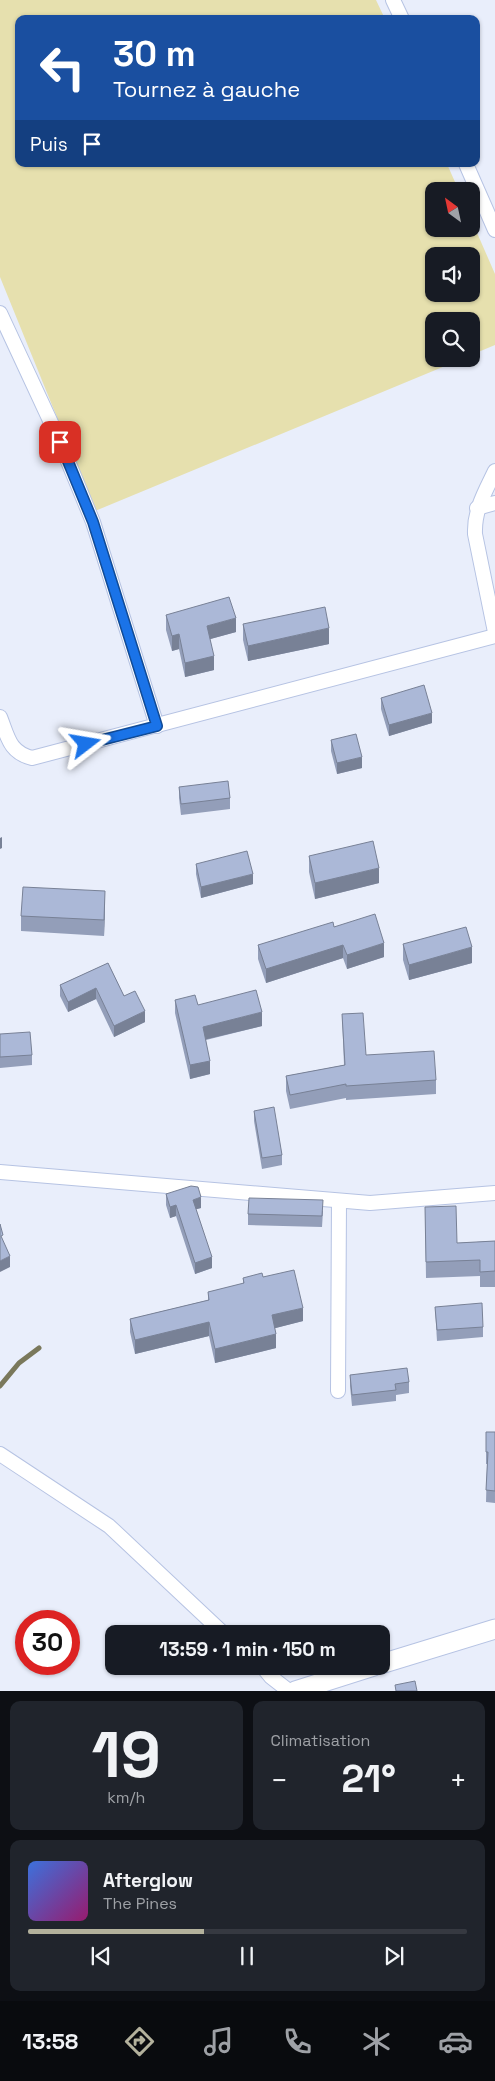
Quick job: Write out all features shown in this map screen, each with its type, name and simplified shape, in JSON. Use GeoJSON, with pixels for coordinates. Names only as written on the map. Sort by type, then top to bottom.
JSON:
{"type":"FeatureCollection","features":[{"type":"Feature","properties":{"kind":"street"},"geometry":{"type":"LineString","coordinates":[[394,0],[400,15]]}},
{"type":"Feature","properties":{"kind":"street"},"geometry":{"type":"LineString","coordinates":[[467,167],[495,230]]}},
{"type":"Feature","properties":{"kind":"street"},"geometry":{"type":"LineString","coordinates":[[0,313],[60,442],[93,522],[157,726]]}},
{"type":"Feature","properties":{"kind":"street"},"geometry":{"type":"LineString","coordinates":[[0,717],[12,747],[20,755],[32,758],[495,634],[474,521],[477,508],[495,471]]}},
{"type":"Feature","properties":{"kind":"street"},"geometry":{"type":"LineString","coordinates":[[477,508],[495,503]]}},
{"type":"Feature","properties":{"kind":"street"},"geometry":{"type":"LineString","coordinates":[[0,1172],[370,1203],[495,1193]]}},
{"type":"Feature","properties":{"kind":"street"},"geometry":{"type":"LineString","coordinates":[[338,1201],[338,1391]]}},
{"type":"Feature","properties":{"kind":"street"},"geometry":{"type":"LineString","coordinates":[[0,1454],[109,1526],[214,1625]]}},
{"type":"Feature","properties":{"kind":"street"},"geometry":{"type":"LineString","coordinates":[[390,1661],[495,1629]]}},
{"type":"Feature","properties":{"kind":"street"},"geometry":{"type":"LineString","coordinates":[[269,1675],[289,1691]]}},
{"type":"Feature","properties":{"kind":"street"},"geometry":{"type":"LineString","coordinates":[[295,1691],[346,1675]]}},
{"type":"Feature","properties":{"kind":"shaded area"},"geometry":{"type":"Polygon","coordinates":[[[0,0],[376,0],[383,15],[15,15],[15,167],[448,167],[455,182],[425,182],[425,238],[479,238],[495,274],[495,345],[480,351],[480,312],[425,312],[425,367],[443,367],[95,511],[0,277],[0,0]]]}},
{"type":"Feature","properties":{"kind":"building"},"geometry":{"type":"Polygon","coordinates":[[[229,597],[236,618],[207,626],[214,656],[185,663],[179,634],[172,636],[166,615],[229,597]]]}},
{"type":"Feature","properties":{"kind":"building"},"geometry":{"type":"Polygon","coordinates":[[[325,607],[329,628],[248,646],[243,624],[325,607]]]}},
{"type":"Feature","properties":{"kind":"building"},"geometry":{"type":"Polygon","coordinates":[[[424,685],[432,713],[389,725],[381,698],[424,685]]]}},
{"type":"Feature","properties":{"kind":"building"},"geometry":{"type":"Polygon","coordinates":[[[356,734],[362,757],[337,763],[331,740],[356,734]]]}},
{"type":"Feature","properties":{"kind":"building"},"geometry":{"type":"Polygon","coordinates":[[[228,781],[230,798],[181,804],[179,787],[228,781]]]}},
{"type":"Feature","properties":{"kind":"building"},"geometry":{"type":"Polygon","coordinates":[[[373,841],[379,868],[315,883],[309,856],[373,841]]]}},
{"type":"Feature","properties":{"kind":"building"},"geometry":{"type":"Polygon","coordinates":[[[247,851],[253,874],[201,887],[196,864],[247,851]]]}},
{"type":"Feature","properties":{"kind":"building"},"geometry":{"type":"Polygon","coordinates":[[[23,887],[105,891],[104,920],[21,916],[23,887]]]}},
{"type":"Feature","properties":{"kind":"building"},"geometry":{"type":"Polygon","coordinates":[[[375,914],[384,943],[347,955],[343,945],[266,969],[258,945],[333,922],[334,927],[375,914]]]}},
{"type":"Feature","properties":{"kind":"building"},"geometry":{"type":"Polygon","coordinates":[[[466,927],[472,947],[409,965],[403,944],[466,927]]]}},
{"type":"Feature","properties":{"kind":"building"},"geometry":{"type":"Polygon","coordinates":[[[108,963],[124,996],[135,991],[145,1011],[114,1026],[96,988],[68,1002],[60,985],[108,963]]]}},
{"type":"Feature","properties":{"kind":"building"},"geometry":{"type":"Polygon","coordinates":[[[256,990],[262,1012],[203,1027],[210,1061],[190,1065],[175,1000],[195,995],[198,1005],[256,990]]]}},
{"type":"Feature","properties":{"kind":"building"},"geometry":{"type":"Polygon","coordinates":[[[363,1013],[366,1055],[434,1051],[436,1080],[346,1086],[346,1084],[290,1095],[286,1076],[345,1065],[342,1014],[363,1013]]]}},
{"type":"Feature","properties":{"kind":"building"},"geometry":{"type":"Polygon","coordinates":[[[30,1032],[32,1055],[0,1057],[0,1034],[30,1032]]]}},
{"type":"Feature","properties":{"kind":"building"},"geometry":{"type":"Polygon","coordinates":[[[274,1107],[282,1155],[262,1158],[254,1111],[274,1107]]]}},
{"type":"Feature","properties":{"kind":"building"},"geometry":{"type":"Polygon","coordinates":[[[191,1186],[198,1187],[201,1197],[193,1200],[212,1257],[195,1263],[176,1205],[170,1207],[166,1194],[191,1186]]]}},
{"type":"Feature","properties":{"kind":"building"},"geometry":{"type":"Polygon","coordinates":[[[249,1198],[323,1200],[322,1216],[248,1214],[249,1198]]]}},
{"type":"Feature","properties":{"kind":"building"},"geometry":{"type":"Polygon","coordinates":[[[456,1206],[457,1243],[495,1241],[495,1271],[480,1272],[480,1260],[426,1262],[425,1207],[456,1206]]]}},
{"type":"Feature","properties":{"kind":"building"},"geometry":{"type":"Polygon","coordinates":[[[0,1224],[3,1235],[1,1236],[10,1256],[0,1261],[0,1224]]]}},
{"type":"Feature","properties":{"kind":"building"},"geometry":{"type":"Polygon","coordinates":[[[294,1270],[303,1308],[272,1315],[276,1334],[215,1349],[209,1322],[135,1340],[130,1319],[209,1300],[208,1292],[244,1283],[243,1278],[262,1273],[263,1277],[294,1270]]]}},
{"type":"Feature","properties":{"kind":"building"},"geometry":{"type":"Polygon","coordinates":[[[482,1303],[483,1327],[437,1330],[435,1307],[482,1303]]]}},
{"type":"Feature","properties":{"kind":"building"},"geometry":{"type":"Polygon","coordinates":[[[407,1368],[409,1382],[395,1384],[396,1390],[352,1395],[350,1375],[407,1368]]]}},
{"type":"Feature","properties":{"kind":"building"},"geometry":{"type":"Polygon","coordinates":[[[486,1432],[495,1432],[495,1491],[486,1490],[488,1452],[486,1452],[486,1432]]]}},
{"type":"Feature","properties":{"kind":"building"},"geometry":{"type":"Polygon","coordinates":[[[415,1681],[417,1691],[396,1691],[395,1685],[415,1681]]]}},
{"type":"Feature","properties":{"kind":"waterway"},"geometry":{"type":"LineString","coordinates":[[0,1386],[19,1363],[39,1348]]}},
{"type":"Feature","properties":{"kind":"route"},"geometry":{"type":"LineString","coordinates":[[60,442],[93,522],[157,726],[86,744]]}}]}
